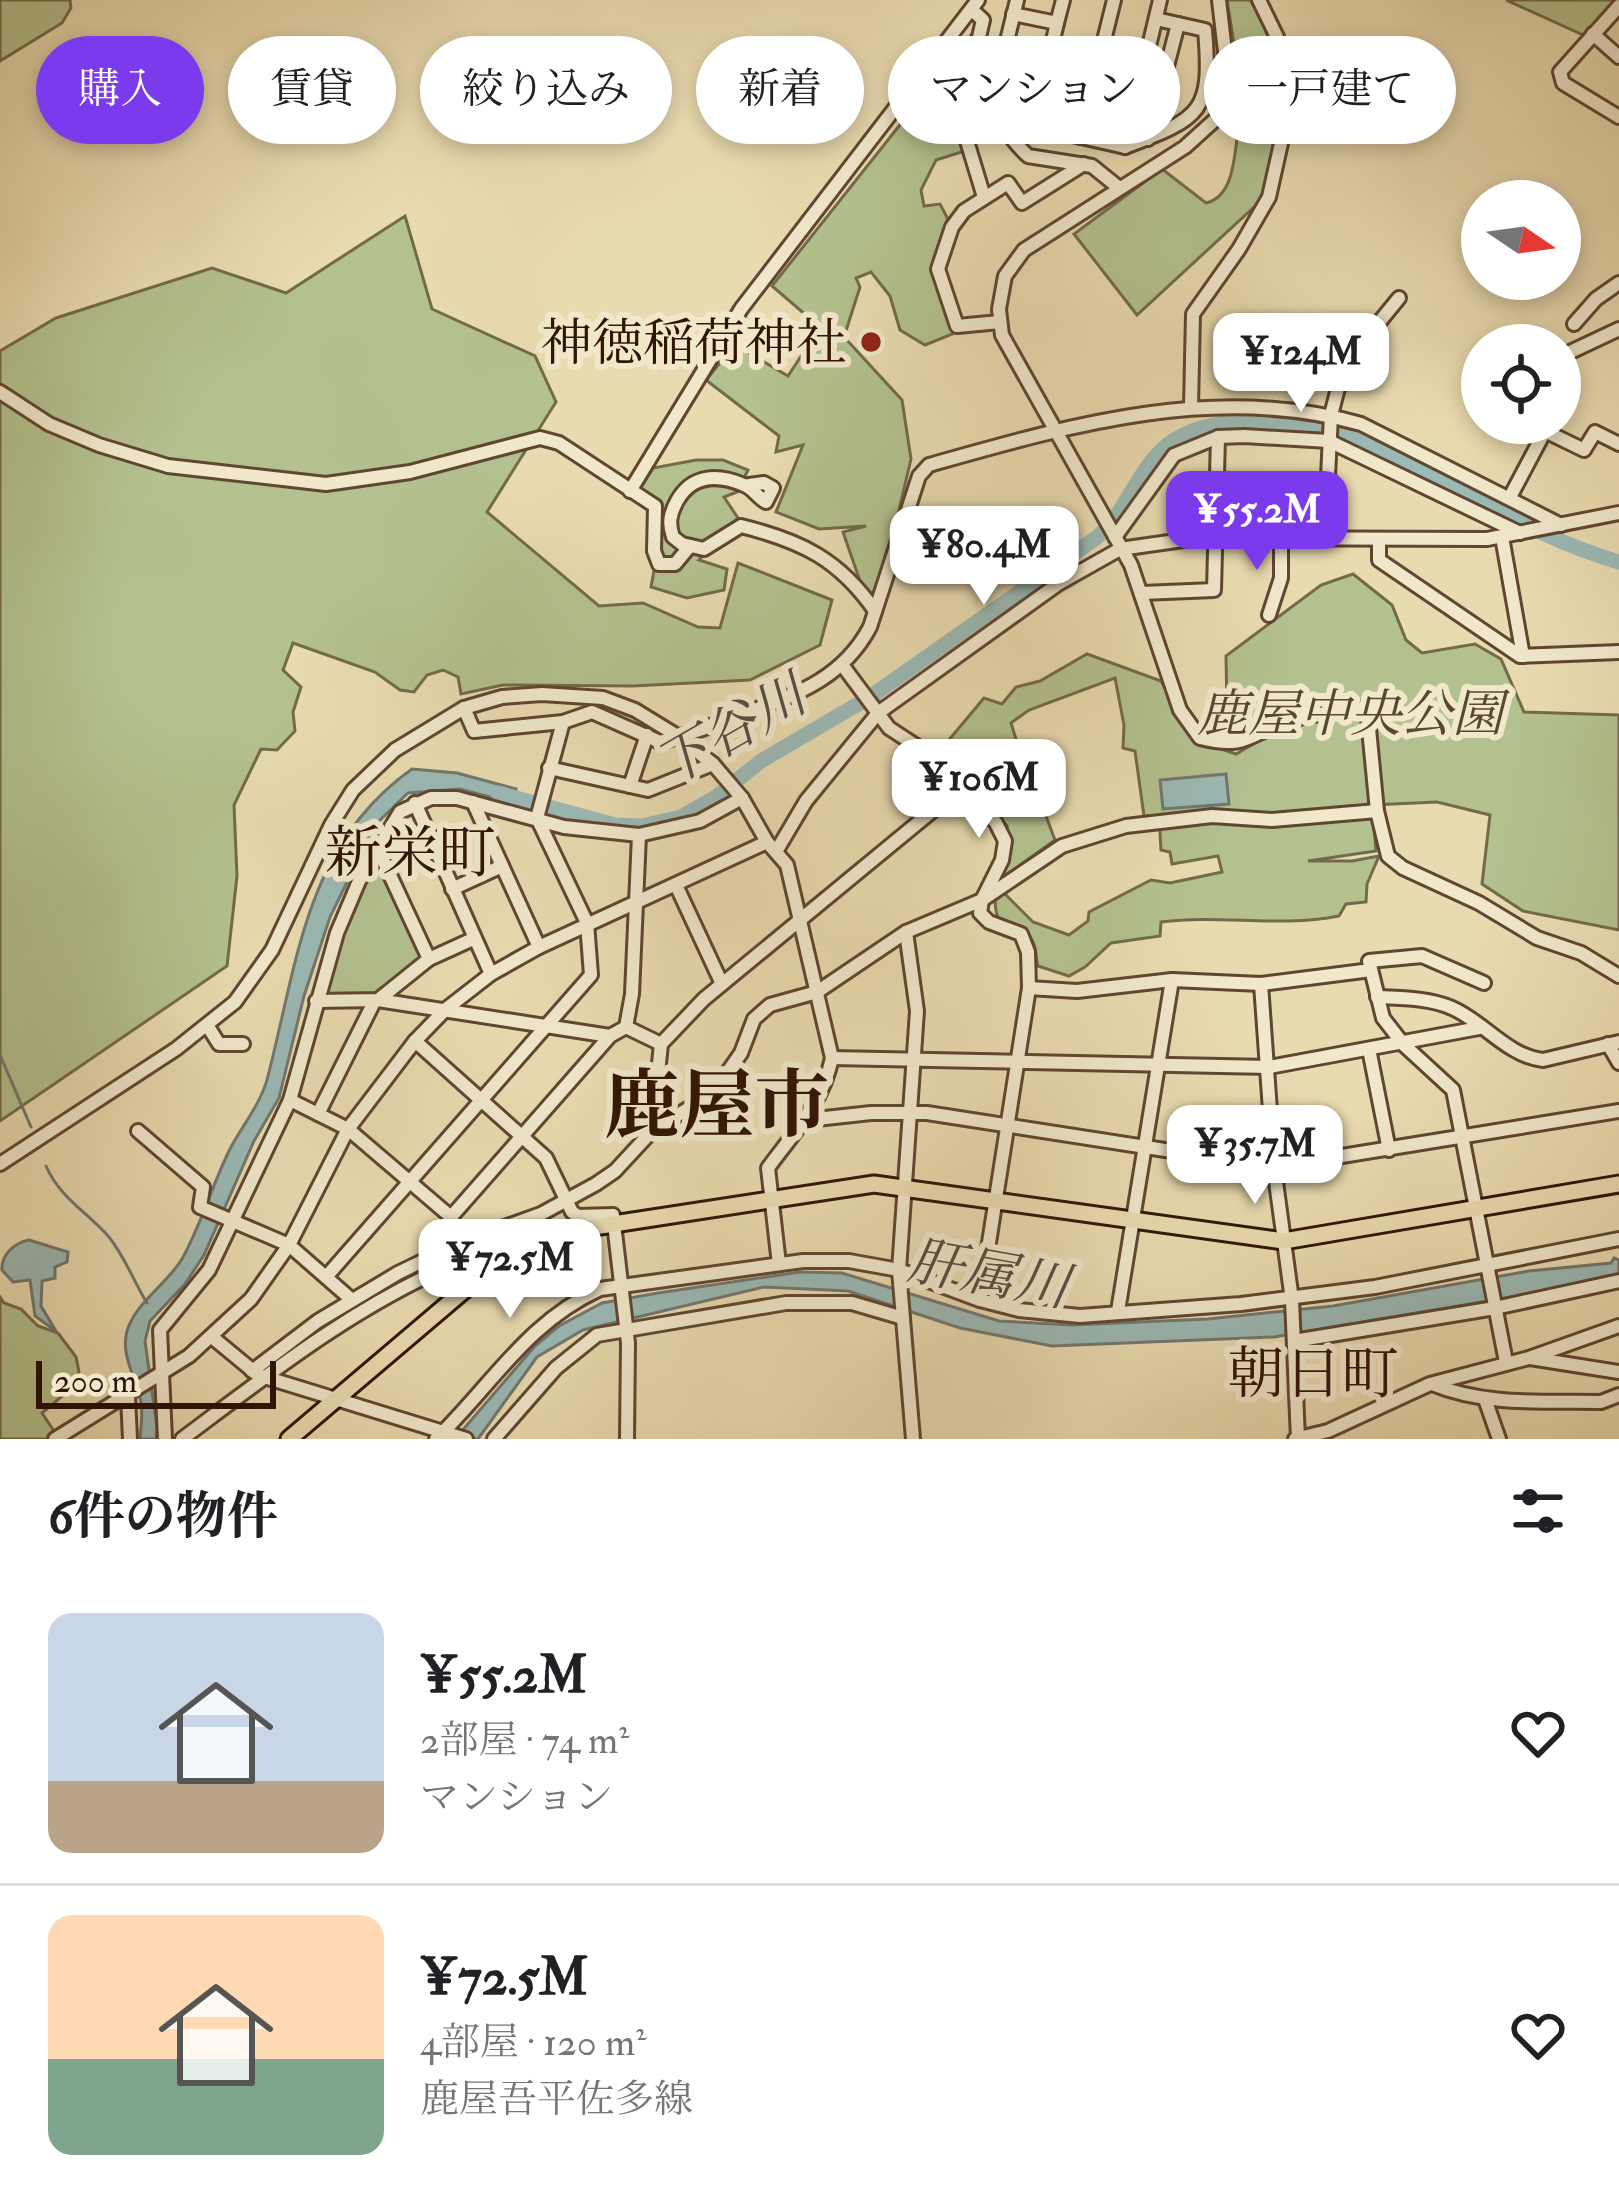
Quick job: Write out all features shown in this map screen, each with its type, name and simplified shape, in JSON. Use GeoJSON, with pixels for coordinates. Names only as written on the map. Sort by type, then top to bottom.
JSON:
{"type":"FeatureCollection","features":[{"type":"Feature","properties":{"kind":"main road"},"geometry":{"type":"LineString","coordinates":[[290,1439],[473,1281],[526,1246],[568,1231],[874,1184],[1285,1241],[1619,1184]]}},
{"type":"Feature","properties":{"kind":"street"},"geometry":{"type":"LineString","coordinates":[[1054,36],[1063,0]]}},
{"type":"Feature","properties":{"kind":"street"},"geometry":{"type":"LineString","coordinates":[[1105,36],[1114,0]]}},
{"type":"Feature","properties":{"kind":"street"},"geometry":{"type":"LineString","coordinates":[[1152,36],[1160,0]]}},
{"type":"Feature","properties":{"kind":"street"},"geometry":{"type":"LineString","coordinates":[[1219,0],[1228,72],[1224,106],[1205,132],[1024,250],[1005,276],[1000,322],[1013,358],[1116,540],[1142,593],[1180,710],[1200,738],[1227,744],[1248,741],[1307,715],[1367,708],[1377,811],[1388,856],[1537,938],[1581,953],[1619,976]]}},
{"type":"Feature","properties":{"kind":"street"},"geometry":{"type":"LineString","coordinates":[[1191,407],[1193,314],[1270,197],[1290,104],[1290,84],[1277,37],[1259,0]]}},
{"type":"Feature","properties":{"kind":"street"},"geometry":{"type":"LineString","coordinates":[[630,491],[755,290],[975,5],[983,20],[960,118],[984,197]]}},
{"type":"Feature","properties":{"kind":"street"},"geometry":{"type":"LineString","coordinates":[[1619,6],[1560,72],[1563,83],[1619,117]]}},
{"type":"Feature","properties":{"kind":"street"},"geometry":{"type":"LineString","coordinates":[[1057,23],[1015,7],[995,90],[998,113],[1028,156],[1084,164],[1103,171],[1118,187]]}},
{"type":"Feature","properties":{"kind":"street"},"geometry":{"type":"LineString","coordinates":[[1156,19],[1205,30],[1207,92],[1193,113],[1180,121]]}},
{"type":"Feature","properties":{"kind":"street"},"geometry":{"type":"LineString","coordinates":[[1175,36],[1178,24]]}},
{"type":"Feature","properties":{"kind":"street"},"geometry":{"type":"LineString","coordinates":[[1593,34],[1619,58]]}},
{"type":"Feature","properties":{"kind":"street"},"geometry":{"type":"LineString","coordinates":[[1112,144],[1134,144]]}},
{"type":"Feature","properties":{"kind":"street"},"geometry":{"type":"LineString","coordinates":[[1000,322],[957,326],[938,269],[952,227],[964,211],[1008,183],[1022,203],[1084,164]]}},
{"type":"Feature","properties":{"kind":"street"},"geometry":{"type":"LineString","coordinates":[[1574,324],[1596,299],[1619,283]]}},
{"type":"Feature","properties":{"kind":"street"},"geometry":{"type":"LineString","coordinates":[[1325,538],[1331,415],[1344,365],[1399,298]]}},
{"type":"Feature","properties":{"kind":"street"},"geometry":{"type":"LineString","coordinates":[[1581,347],[1619,329]]}},
{"type":"Feature","properties":{"kind":"street"},"geometry":{"type":"LineString","coordinates":[[0,392],[50,424],[168,466],[305,482],[353,482],[540,438],[560,443],[655,506],[654,551],[659,564],[675,564],[690,546]]}},
{"type":"Feature","properties":{"kind":"street"},"geometry":{"type":"LineString","coordinates":[[464,708],[474,731],[563,722],[592,712],[660,742],[792,698],[843,666],[859,648],[919,476],[929,465],[1054,430],[1191,407],[1271,406],[1361,424],[1558,525]]}},
{"type":"Feature","properties":{"kind":"street"},"geometry":{"type":"LineString","coordinates":[[1510,497],[1545,431],[1584,449],[1595,432],[1619,444]]}},
{"type":"Feature","properties":{"kind":"street"},"geometry":{"type":"LineString","coordinates":[[1142,593],[1214,590],[1219,437]]}},
{"type":"Feature","properties":{"kind":"street"},"geometry":{"type":"LineString","coordinates":[[55,1439],[161,1376],[251,1299],[289,1245],[348,1129],[415,1041],[446,1010],[491,974],[538,947],[772,846],[876,710],[1116,540],[1174,455],[1219,437],[1329,441],[1524,533]]}},
{"type":"Feature","properties":{"kind":"street"},"geometry":{"type":"LineString","coordinates":[[749,485],[702,478],[684,490],[670,516],[670,530],[682,544],[710,547],[741,526],[770,533],[832,561],[875,611]]}},
{"type":"Feature","properties":{"kind":"street"},"geometry":{"type":"LineString","coordinates":[[1217,487],[1327,490]]}},
{"type":"Feature","properties":{"kind":"street"},"geometry":{"type":"LineString","coordinates":[[1116,540],[1502,537],[1619,513]]}},
{"type":"Feature","properties":{"kind":"street"},"geometry":{"type":"LineString","coordinates":[[1269,615],[1281,578],[1282,537]]}},
{"type":"Feature","properties":{"kind":"street"},"geometry":{"type":"LineString","coordinates":[[1502,537],[1523,656]]}},
{"type":"Feature","properties":{"kind":"street"},"geometry":{"type":"LineString","coordinates":[[1379,539],[1379,560],[1523,656],[1619,652]]}},
{"type":"Feature","properties":{"kind":"street"},"geometry":{"type":"LineString","coordinates":[[843,666],[889,728],[947,766],[965,784],[1005,841],[1002,860],[982,900],[983,917],[1021,934],[1027,944],[1029,988],[980,1300]]}},
{"type":"Feature","properties":{"kind":"street"},"geometry":{"type":"LineString","coordinates":[[0,1164],[235,1003],[272,950],[352,790],[395,750],[464,708],[520,694],[585,695],[621,704],[679,736],[713,764],[787,865],[832,1058],[807,1120],[768,1168],[779,1264]]}},
{"type":"Feature","properties":{"kind":"street"},"geometry":{"type":"LineString","coordinates":[[326,1277],[590,975],[586,923],[537,818],[563,722]]}},
{"type":"Feature","properties":{"kind":"street"},"geometry":{"type":"LineString","coordinates":[[630,786],[647,735]]}},
{"type":"Feature","properties":{"kind":"street"},"geometry":{"type":"LineString","coordinates":[[550,768],[648,790],[713,764]]}},
{"type":"Feature","properties":{"kind":"street"},"geometry":{"type":"LineString","coordinates":[[652,1131],[661,1044],[799,919],[965,784]]}},
{"type":"Feature","properties":{"kind":"street"},"geometry":{"type":"LineString","coordinates":[[164,1439],[160,1330],[209,1270],[290,1100],[344,916],[377,847],[400,812],[431,798],[473,802],[564,827],[639,835],[700,820],[739,795]]}},
{"type":"Feature","properties":{"kind":"street"},"geometry":{"type":"LineString","coordinates":[[473,802],[538,947]]}},
{"type":"Feature","properties":{"kind":"street"},"geometry":{"type":"LineString","coordinates":[[415,803],[491,974]]}},
{"type":"Feature","properties":{"kind":"street"},"geometry":{"type":"LineString","coordinates":[[182,1439],[352,1300],[460,1243],[566,1202],[615,1171],[652,1131],[702,1100],[725,1076],[754,1018],[770,1005],[817,992],[906,932],[982,900],[1062,846],[1126,826],[1212,816],[1272,820],[1377,811]]}},
{"type":"Feature","properties":{"kind":"street"},"geometry":{"type":"LineString","coordinates":[[626,1027],[632,994],[639,835]]}},
{"type":"Feature","properties":{"kind":"street"},"geometry":{"type":"LineString","coordinates":[[377,847],[429,959]]}},
{"type":"Feature","properties":{"kind":"street"},"geometry":{"type":"LineString","coordinates":[[452,890],[502,866]]}},
{"type":"Feature","properties":{"kind":"street"},"geometry":{"type":"LineString","coordinates":[[676,885],[722,985]]}},
{"type":"Feature","properties":{"kind":"street"},"geometry":{"type":"LineString","coordinates":[[906,932],[917,1011],[902,1185],[900,1272],[913,1439]]}},
{"type":"Feature","properties":{"kind":"street"},"geometry":{"type":"LineString","coordinates":[[319,1114],[376,1001],[429,959],[473,939]]}},
{"type":"Feature","properties":{"kind":"street"},"geometry":{"type":"LineString","coordinates":[[1484,982],[1422,956],[1369,961],[1383,1018],[1453,1090],[1506,1362]]}},
{"type":"Feature","properties":{"kind":"street"},"geometry":{"type":"LineString","coordinates":[[1029,988],[1077,991],[1172,980],[1261,984],[1371,970]]}},
{"type":"Feature","properties":{"kind":"street"},"geometry":{"type":"LineString","coordinates":[[1118,1311],[1172,980]]}},
{"type":"Feature","properties":{"kind":"street"},"geometry":{"type":"LineString","coordinates":[[1261,984],[1274,1167],[1292,1298],[1297,1439],[1351,1421],[1430,1384],[1529,1358],[1619,1326]]}},
{"type":"Feature","properties":{"kind":"street"},"geometry":{"type":"LineString","coordinates":[[1377,997],[1454,1008],[1532,1059],[1614,1043],[1619,1063]]}},
{"type":"Feature","properties":{"kind":"street"},"geometry":{"type":"LineString","coordinates":[[316,1001],[376,1001],[610,1036]]}},
{"type":"Feature","properties":{"kind":"street"},"geometry":{"type":"LineString","coordinates":[[208,1025],[219,1044],[243,1044]]}},
{"type":"Feature","properties":{"kind":"street"},"geometry":{"type":"LineString","coordinates":[[452,1217],[610,1036],[626,1027]]}},
{"type":"Feature","properties":{"kind":"street"},"geometry":{"type":"LineString","coordinates":[[626,1027],[661,1044]]}},
{"type":"Feature","properties":{"kind":"street"},"geometry":{"type":"LineString","coordinates":[[832,1058],[1269,1067],[1479,1028]]}},
{"type":"Feature","properties":{"kind":"street"},"geometry":{"type":"LineString","coordinates":[[415,1041],[546,1158],[566,1202],[578,1216],[614,1215],[627,1328],[627,1439]]}},
{"type":"Feature","properties":{"kind":"street"},"geometry":{"type":"LineString","coordinates":[[1369,1049],[1389,1150]]}},
{"type":"Feature","properties":{"kind":"street"},"geometry":{"type":"LineString","coordinates":[[290,1100],[348,1129],[452,1217],[460,1243]]}},
{"type":"Feature","properties":{"kind":"street"},"geometry":{"type":"LineString","coordinates":[[807,1120],[908,1112],[1274,1167],[1619,1111]]}},
{"type":"Feature","properties":{"kind":"street"},"geometry":{"type":"LineString","coordinates":[[138,1131],[203,1187],[200,1207],[289,1245],[352,1300]]}},
{"type":"Feature","properties":{"kind":"street"},"geometry":{"type":"LineString","coordinates":[[439,1436],[501,1365],[553,1316],[600,1289],[779,1264],[849,1262],[900,1272],[980,1300],[1068,1315],[1241,1304],[1375,1287],[1486,1269],[1619,1239]]}},
{"type":"Feature","properties":{"kind":"street"},"geometry":{"type":"LineString","coordinates":[[258,1374],[417,1280],[458,1262],[473,1281]]}},
{"type":"Feature","properties":{"kind":"street"},"geometry":{"type":"LineString","coordinates":[[1294,1338],[1619,1281]]}},
{"type":"Feature","properties":{"kind":"street"},"geometry":{"type":"LineString","coordinates":[[494,1439],[572,1352],[597,1335],[815,1301],[903,1315]]}},
{"type":"Feature","properties":{"kind":"street"},"geometry":{"type":"LineString","coordinates":[[212,1337],[258,1374],[439,1436],[466,1439]]}},
{"type":"Feature","properties":{"kind":"street"},"geometry":{"type":"LineString","coordinates":[[1529,1358],[1619,1372]]}},
{"type":"Feature","properties":{"kind":"street"},"geometry":{"type":"LineString","coordinates":[[1430,1384],[1462,1397],[1485,1399],[1601,1402],[1619,1395]]}},
{"type":"Feature","properties":{"kind":"street"},"geometry":{"type":"LineString","coordinates":[[128,1396],[130,1439]]}},
{"type":"Feature","properties":{"kind":"street"},"geometry":{"type":"LineString","coordinates":[[1485,1399],[1498,1439]]}},
{"type":"Feature","properties":{"kind":"street"},"geometry":{"type":"LineString","coordinates":[[1351,1421],[1352,1439]]}},
{"type":"Feature","properties":{"kind":"green space"},"geometry":{"type":"Polygon","coordinates":[[[0,0],[70,0],[62,23],[0,61],[0,0]]]}},
{"type":"Feature","properties":{"kind":"green space"},"geometry":{"type":"Polygon","coordinates":[[[1227,0],[1255,0],[1268,36],[1233,36],[1227,0]]]}},
{"type":"Feature","properties":{"kind":"green space"},"geometry":{"type":"Polygon","coordinates":[[[1506,0],[1617,0],[1583,35],[1506,0]]]}},
{"type":"Feature","properties":{"kind":"green space"},"geometry":{"type":"Polygon","coordinates":[[[888,140],[888,144],[969,144],[971,149],[936,160],[921,190],[924,206],[940,204],[950,223],[933,273],[955,333],[925,345],[900,330],[890,296],[871,272],[856,278],[860,287],[844,337],[902,400],[911,459],[878,599],[861,584],[843,532],[866,526],[819,529],[776,512],[803,445],[776,452],[779,436],[706,380],[728,353],[742,349],[788,376],[820,327],[772,286],[888,140]]]}},
{"type":"Feature","properties":{"kind":"green space"},"geometry":{"type":"Polygon","coordinates":[[[1236,144],[1276,144],[1266,196],[1137,315],[1074,234],[1162,169],[1206,203],[1223,192],[1236,144]]]}},
{"type":"Feature","properties":{"kind":"green space"},"geometry":{"type":"Polygon","coordinates":[[[405,216],[432,309],[535,356],[556,402],[487,512],[599,606],[643,603],[698,627],[720,628],[738,563],[832,600],[820,645],[750,680],[633,686],[503,685],[461,694],[458,677],[443,670],[427,675],[414,692],[400,690],[375,672],[293,643],[283,670],[301,687],[293,712],[295,731],[277,750],[261,749],[234,805],[237,876],[227,966],[0,1121],[0,351],[56,318],[212,268],[286,293],[405,216]]]}},
{"type":"Feature","properties":{"kind":"green space"},"geometry":{"type":"Polygon","coordinates":[[[723,460],[748,470],[737,492],[724,497],[738,518],[699,560],[727,569],[724,590],[687,598],[651,587],[658,550],[655,506],[639,490],[653,468],[723,460]]]}},
{"type":"Feature","properties":{"kind":"green space","name":"鹿屋中央公園"},"geometry":{"type":"Polygon","coordinates":[[[1353,574],[1392,605],[1406,640],[1422,653],[1475,644],[1501,659],[1524,712],[1619,715],[1619,930],[1523,911],[1482,884],[1490,815],[1437,802],[1372,805],[1376,851],[1308,861],[1379,856],[1367,884],[1366,902],[1346,904],[1339,916],[1161,922],[1160,936],[1111,943],[1069,976],[1038,966],[1031,938],[998,917],[995,900],[1004,893],[1033,922],[1069,935],[1088,921],[1089,912],[1151,880],[1170,883],[1222,872],[1218,856],[1172,864],[1170,852],[1161,850],[1159,816],[1144,816],[1135,751],[1123,748],[1124,725],[1115,678],[1029,710],[1011,723],[1021,755],[1051,761],[1057,805],[1044,811],[1055,840],[1002,878],[1009,851],[1007,826],[938,753],[984,698],[1002,704],[1016,687],[1040,681],[1087,654],[1161,681],[1195,740],[1236,754],[1255,743],[1257,723],[1227,713],[1226,656],[1321,585],[1353,574]]]}},
{"type":"Feature","properties":{"kind":"green space"},"geometry":{"type":"Polygon","coordinates":[[[375,859],[421,956],[374,997],[323,995],[340,942],[375,859]]]}},
{"type":"Feature","properties":{"kind":"green space"},"geometry":{"type":"Polygon","coordinates":[[[0,1297],[38,1326],[58,1333],[76,1357],[79,1372],[74,1386],[42,1413],[56,1434],[49,1439],[0,1439],[0,1297]]]}},
{"type":"Feature","properties":{"kind":"water"},"geometry":{"type":"Polygon","coordinates":[[[412,769],[457,773],[516,789],[516,804],[460,789],[408,793],[375,825],[330,917],[304,996],[279,1098],[254,1141],[204,1255],[185,1284],[150,1321],[145,1341],[156,1439],[140,1439],[142,1407],[127,1358],[127,1331],[137,1311],[182,1259],[230,1149],[261,1095],[299,948],[328,869],[349,832],[412,769]]]}},
{"type":"Feature","properties":{"kind":"water"},"geometry":{"type":"Polygon","coordinates":[[[1226,774],[1229,804],[1163,809],[1160,780],[1226,774]]]}},
{"type":"Feature","properties":{"kind":"water"},"geometry":{"type":"Polygon","coordinates":[[[29,1240],[68,1252],[67,1262],[55,1267],[55,1278],[42,1281],[41,1306],[56,1331],[35,1316],[30,1280],[13,1282],[2,1270],[10,1250],[29,1240]]]}},
{"type":"Feature","properties":{"kind":"water"},"geometry":{"type":"Polygon","coordinates":[[[1614,1258],[1619,1260],[1619,1277],[1601,1282],[1274,1337],[1052,1346],[960,1328],[848,1291],[764,1287],[583,1330],[537,1357],[478,1439],[455,1439],[535,1346],[559,1326],[602,1303],[658,1293],[800,1272],[842,1273],[999,1321],[1072,1325],[1208,1319],[1333,1306],[1529,1271],[1611,1263],[1614,1258]]]}},
{"type":"Feature","properties":{"kind":"waterway","name":"下谷川"},"geometry":{"type":"LineString","coordinates":[[498,793],[615,825],[642,826],[681,817],[716,797],[761,761],[870,697],[1096,538],[1163,448],[1213,425],[1277,422],[1346,436],[1539,531],[1619,562]]}},
{"type":"Feature","properties":{"kind":"waterway"},"geometry":{"type":"LineString","coordinates":[[0,1055],[31,1127]]}},
{"type":"Feature","properties":{"kind":"waterway"},"geometry":{"type":"LineString","coordinates":[[46,1166],[66,1196],[115,1245],[147,1303]]}},
{"type":"Feature","properties":{"kind":"place","name":"神徳稲荷神社"},"geometry":{"type":"Point","coordinates":[871,342]}},
{"type":"Feature","properties":{"kind":"district","name":"新栄町"},"geometry":{"type":"Point","coordinates":[410,852]}},
{"type":"Feature","properties":{"kind":"district","name":"鹿屋市"},"geometry":{"type":"Point","coordinates":[717,1105]}},
{"type":"Feature","properties":{"kind":"district","name":"朝日町"},"geometry":{"type":"Point","coordinates":[1313,1373]}},
{"type":"Feature","properties":{"kind":"water label","name":"肝属川"},"geometry":{"type":"Point","coordinates":[989,1273]}}]}
